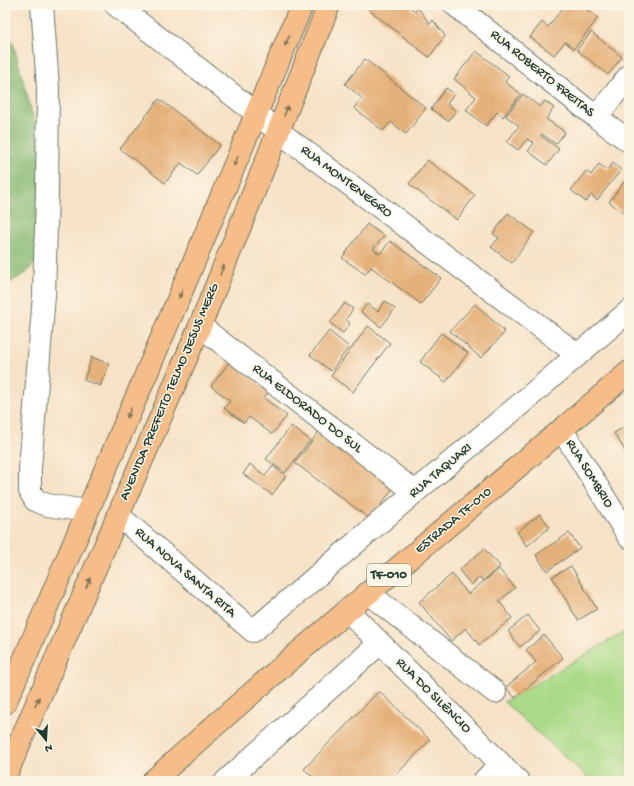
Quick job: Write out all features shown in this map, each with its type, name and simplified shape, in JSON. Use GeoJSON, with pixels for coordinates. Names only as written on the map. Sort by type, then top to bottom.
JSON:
{"type":"FeatureCollection","features":[{"type":"Feature","properties":{"kind":"main road","name":"AVENIDA PREFEITO TELMO JESUS MERG"},"geometry":{"type":"LineString","coordinates":[[5,703],[177,302],[302,5]]}},
{"type":"Feature","properties":{"kind":"main road","name":"AVENIDA PREFEITO TELMO JESUS MERG"},"geometry":{"type":"LineString","coordinates":[[5,777],[200,326],[330,5]]}},
{"type":"Feature","properties":{"kind":"main road","name":"ESTRADA TF-010"},"geometry":{"type":"LineString","coordinates":[[153,781],[347,610],[629,372]]}},
{"type":"Feature","properties":{"kind":"street"},"geometry":{"type":"LineString","coordinates":[[42,5],[48,87],[47,193],[44,295],[30,469],[30,490],[35,500],[47,505],[87,511]]}},
{"type":"Feature","properties":{"kind":"street","name":"RUA MONTENEGRO"},"geometry":{"type":"LineString","coordinates":[[116,5],[278,131],[578,355]]}},
{"type":"Feature","properties":{"kind":"street","name":"RUA ROBERTO FREITAS"},"geometry":{"type":"LineString","coordinates":[[455,5],[596,117],[629,141]]}},
{"type":"Feature","properties":{"kind":"street"},"geometry":{"type":"LineString","coordinates":[[596,117],[629,76]]}},
{"type":"Feature","properties":{"kind":"street","name":"RUA TAQUARI"},"geometry":{"type":"LineString","coordinates":[[253,631],[629,311]]}},
{"type":"Feature","properties":{"kind":"street","name":"RUA ELDORADO DO SUL"},"geometry":{"type":"LineString","coordinates":[[200,326],[415,492]]}},
{"type":"Feature","properties":{"kind":"street","name":"RUA SOMBRIO"},"geometry":{"type":"LineString","coordinates":[[562,430],[629,537]]}},
{"type":"Feature","properties":{"kind":"street","name":"RUA NOVA SANTA RITA"},"geometry":{"type":"LineString","coordinates":[[118,515],[253,631]]}},
{"type":"Feature","properties":{"kind":"street"},"geometry":{"type":"LineString","coordinates":[[368,593],[496,692]]}},
{"type":"Feature","properties":{"kind":"street","name":"RUA DO SILÊNCIO"},"geometry":{"type":"LineString","coordinates":[[347,610],[518,781]]}},
{"type":"Feature","properties":{"kind":"street"},"geometry":{"type":"LineString","coordinates":[[226,781],[380,643]]}},
{"type":"Feature","properties":{"kind":"street"},"geometry":{"type":"LineString","coordinates":[[484,781],[500,764]]}},
{"type":"Feature","properties":{"kind":"green space"},"geometry":{"type":"Polygon","coordinates":[[[5,30],[13,43],[54,195],[45,251],[27,272],[5,286],[5,30]]]}},
{"type":"Feature","properties":{"kind":"green space"},"geometry":{"type":"Polygon","coordinates":[[[629,629],[629,781],[592,781],[504,702],[629,629]]]}},
{"type":"Feature","properties":{"kind":"building"},"geometry":{"type":"Polygon","coordinates":[[[371,5],[409,5],[415,12],[418,8],[430,24],[433,20],[445,36],[429,57],[368,9],[371,5]]]}},
{"type":"Feature","properties":{"kind":"building"},"geometry":{"type":"Polygon","coordinates":[[[565,5],[581,5],[598,18],[574,49],[565,42],[554,55],[530,37],[542,22],[548,27],[565,5]]]}},
{"type":"Feature","properties":{"kind":"building"},"geometry":{"type":"Polygon","coordinates":[[[591,32],[622,57],[608,75],[577,50],[591,32]]]}},
{"type":"Feature","properties":{"kind":"building"},"geometry":{"type":"Polygon","coordinates":[[[476,51],[509,76],[505,82],[521,94],[503,117],[497,112],[486,126],[466,110],[476,97],[454,79],[476,51]]]}},
{"type":"Feature","properties":{"kind":"building"},"geometry":{"type":"Polygon","coordinates":[[[365,59],[426,108],[406,134],[391,122],[383,131],[354,108],[362,98],[345,84],[365,59]]]}},
{"type":"Feature","properties":{"kind":"building"},"geometry":{"type":"Polygon","coordinates":[[[446,88],[454,94],[447,104],[456,111],[448,121],[431,109],[446,88]]]}},
{"type":"Feature","properties":{"kind":"building"},"geometry":{"type":"Polygon","coordinates":[[[523,94],[540,107],[545,101],[554,108],[546,119],[565,132],[556,144],[542,134],[541,136],[559,149],[547,165],[528,151],[534,143],[527,139],[518,150],[507,142],[519,126],[506,116],[523,94]]]}},
{"type":"Feature","properties":{"kind":"building"},"geometry":{"type":"Polygon","coordinates":[[[159,99],[220,145],[197,175],[181,163],[165,183],[120,149],[159,99]]]}},
{"type":"Feature","properties":{"kind":"building"},"geometry":{"type":"Polygon","coordinates":[[[427,160],[475,195],[457,220],[409,184],[427,160]]]}},
{"type":"Feature","properties":{"kind":"building"},"geometry":{"type":"Polygon","coordinates":[[[613,163],[621,170],[597,200],[591,195],[586,202],[571,190],[586,171],[591,175],[599,164],[607,170],[613,163]]]}},
{"type":"Feature","properties":{"kind":"building"},"geometry":{"type":"Polygon","coordinates":[[[626,179],[629,181],[629,217],[609,202],[626,179]]]}},
{"type":"Feature","properties":{"kind":"building"},"geometry":{"type":"Polygon","coordinates":[[[508,213],[534,232],[512,263],[491,247],[499,238],[493,234],[508,213]]]}},
{"type":"Feature","properties":{"kind":"building"},"geometry":{"type":"Polygon","coordinates":[[[367,224],[384,236],[373,249],[380,254],[390,241],[441,278],[421,304],[371,267],[365,274],[342,258],[367,224]]]}},
{"type":"Feature","properties":{"kind":"building"},"geometry":{"type":"Polygon","coordinates":[[[385,301],[395,309],[381,327],[361,312],[367,304],[378,311],[385,301]]]}},
{"type":"Feature","properties":{"kind":"building"},"geometry":{"type":"Polygon","coordinates":[[[345,303],[353,309],[346,319],[350,323],[343,333],[330,323],[345,303]]]}},
{"type":"Feature","properties":{"kind":"building"},"geometry":{"type":"Polygon","coordinates":[[[475,304],[505,332],[481,358],[450,331],[475,304]]]}},
{"type":"Feature","properties":{"kind":"building"},"geometry":{"type":"Polygon","coordinates":[[[368,326],[390,343],[353,392],[331,376],[368,326]]]}},
{"type":"Feature","properties":{"kind":"building"},"geometry":{"type":"Polygon","coordinates":[[[329,331],[349,347],[331,371],[310,355],[329,331]]]}},
{"type":"Feature","properties":{"kind":"building"},"geometry":{"type":"Polygon","coordinates":[[[441,333],[468,353],[446,382],[420,362],[441,333]]]}},
{"type":"Feature","properties":{"kind":"building"},"geometry":{"type":"Polygon","coordinates":[[[92,357],[109,364],[100,386],[84,380],[92,357]]]}},
{"type":"Feature","properties":{"kind":"building"},"geometry":{"type":"Polygon","coordinates":[[[230,361],[269,391],[264,398],[287,416],[272,434],[249,417],[244,423],[224,408],[230,401],[211,386],[230,361]]]}},
{"type":"Feature","properties":{"kind":"building"},"geometry":{"type":"Polygon","coordinates":[[[629,424],[629,450],[626,452],[614,433],[629,424]]]}},
{"type":"Feature","properties":{"kind":"building"},"geometry":{"type":"Polygon","coordinates":[[[291,426],[310,440],[285,473],[266,459],[291,426]]]}},
{"type":"Feature","properties":{"kind":"building"},"geometry":{"type":"Polygon","coordinates":[[[320,430],[395,486],[370,519],[295,463],[320,430]]]}},
{"type":"Feature","properties":{"kind":"building"},"geometry":{"type":"Polygon","coordinates":[[[250,464],[265,476],[273,466],[286,476],[272,495],[243,474],[250,464]]]}},
{"type":"Feature","properties":{"kind":"building"},"geometry":{"type":"Polygon","coordinates":[[[540,514],[550,527],[527,546],[517,532],[540,514]]]}},
{"type":"Feature","properties":{"kind":"building"},"geometry":{"type":"Polygon","coordinates":[[[569,533],[580,548],[547,571],[536,555],[569,533]]]}},
{"type":"Feature","properties":{"kind":"building"},"geometry":{"type":"Polygon","coordinates":[[[484,549],[500,566],[483,581],[480,577],[471,585],[459,570],[484,549]]]}},
{"type":"Feature","properties":{"kind":"building"},"geometry":{"type":"Polygon","coordinates":[[[571,566],[597,609],[578,620],[552,577],[571,566]]]}},
{"type":"Feature","properties":{"kind":"building"},"geometry":{"type":"Polygon","coordinates":[[[499,569],[515,588],[499,601],[512,618],[479,645],[466,628],[451,641],[419,602],[452,574],[468,594],[499,569]]]}},
{"type":"Feature","properties":{"kind":"building"},"geometry":{"type":"Polygon","coordinates":[[[528,615],[540,631],[520,647],[508,631],[528,615]]]}},
{"type":"Feature","properties":{"kind":"building"},"geometry":{"type":"Polygon","coordinates":[[[544,635],[563,658],[515,698],[506,687],[536,662],[526,650],[544,635]]]}},
{"type":"Feature","properties":{"kind":"building"},"geometry":{"type":"Polygon","coordinates":[[[379,691],[430,740],[390,781],[317,781],[304,769],[379,691]]]}}]}
